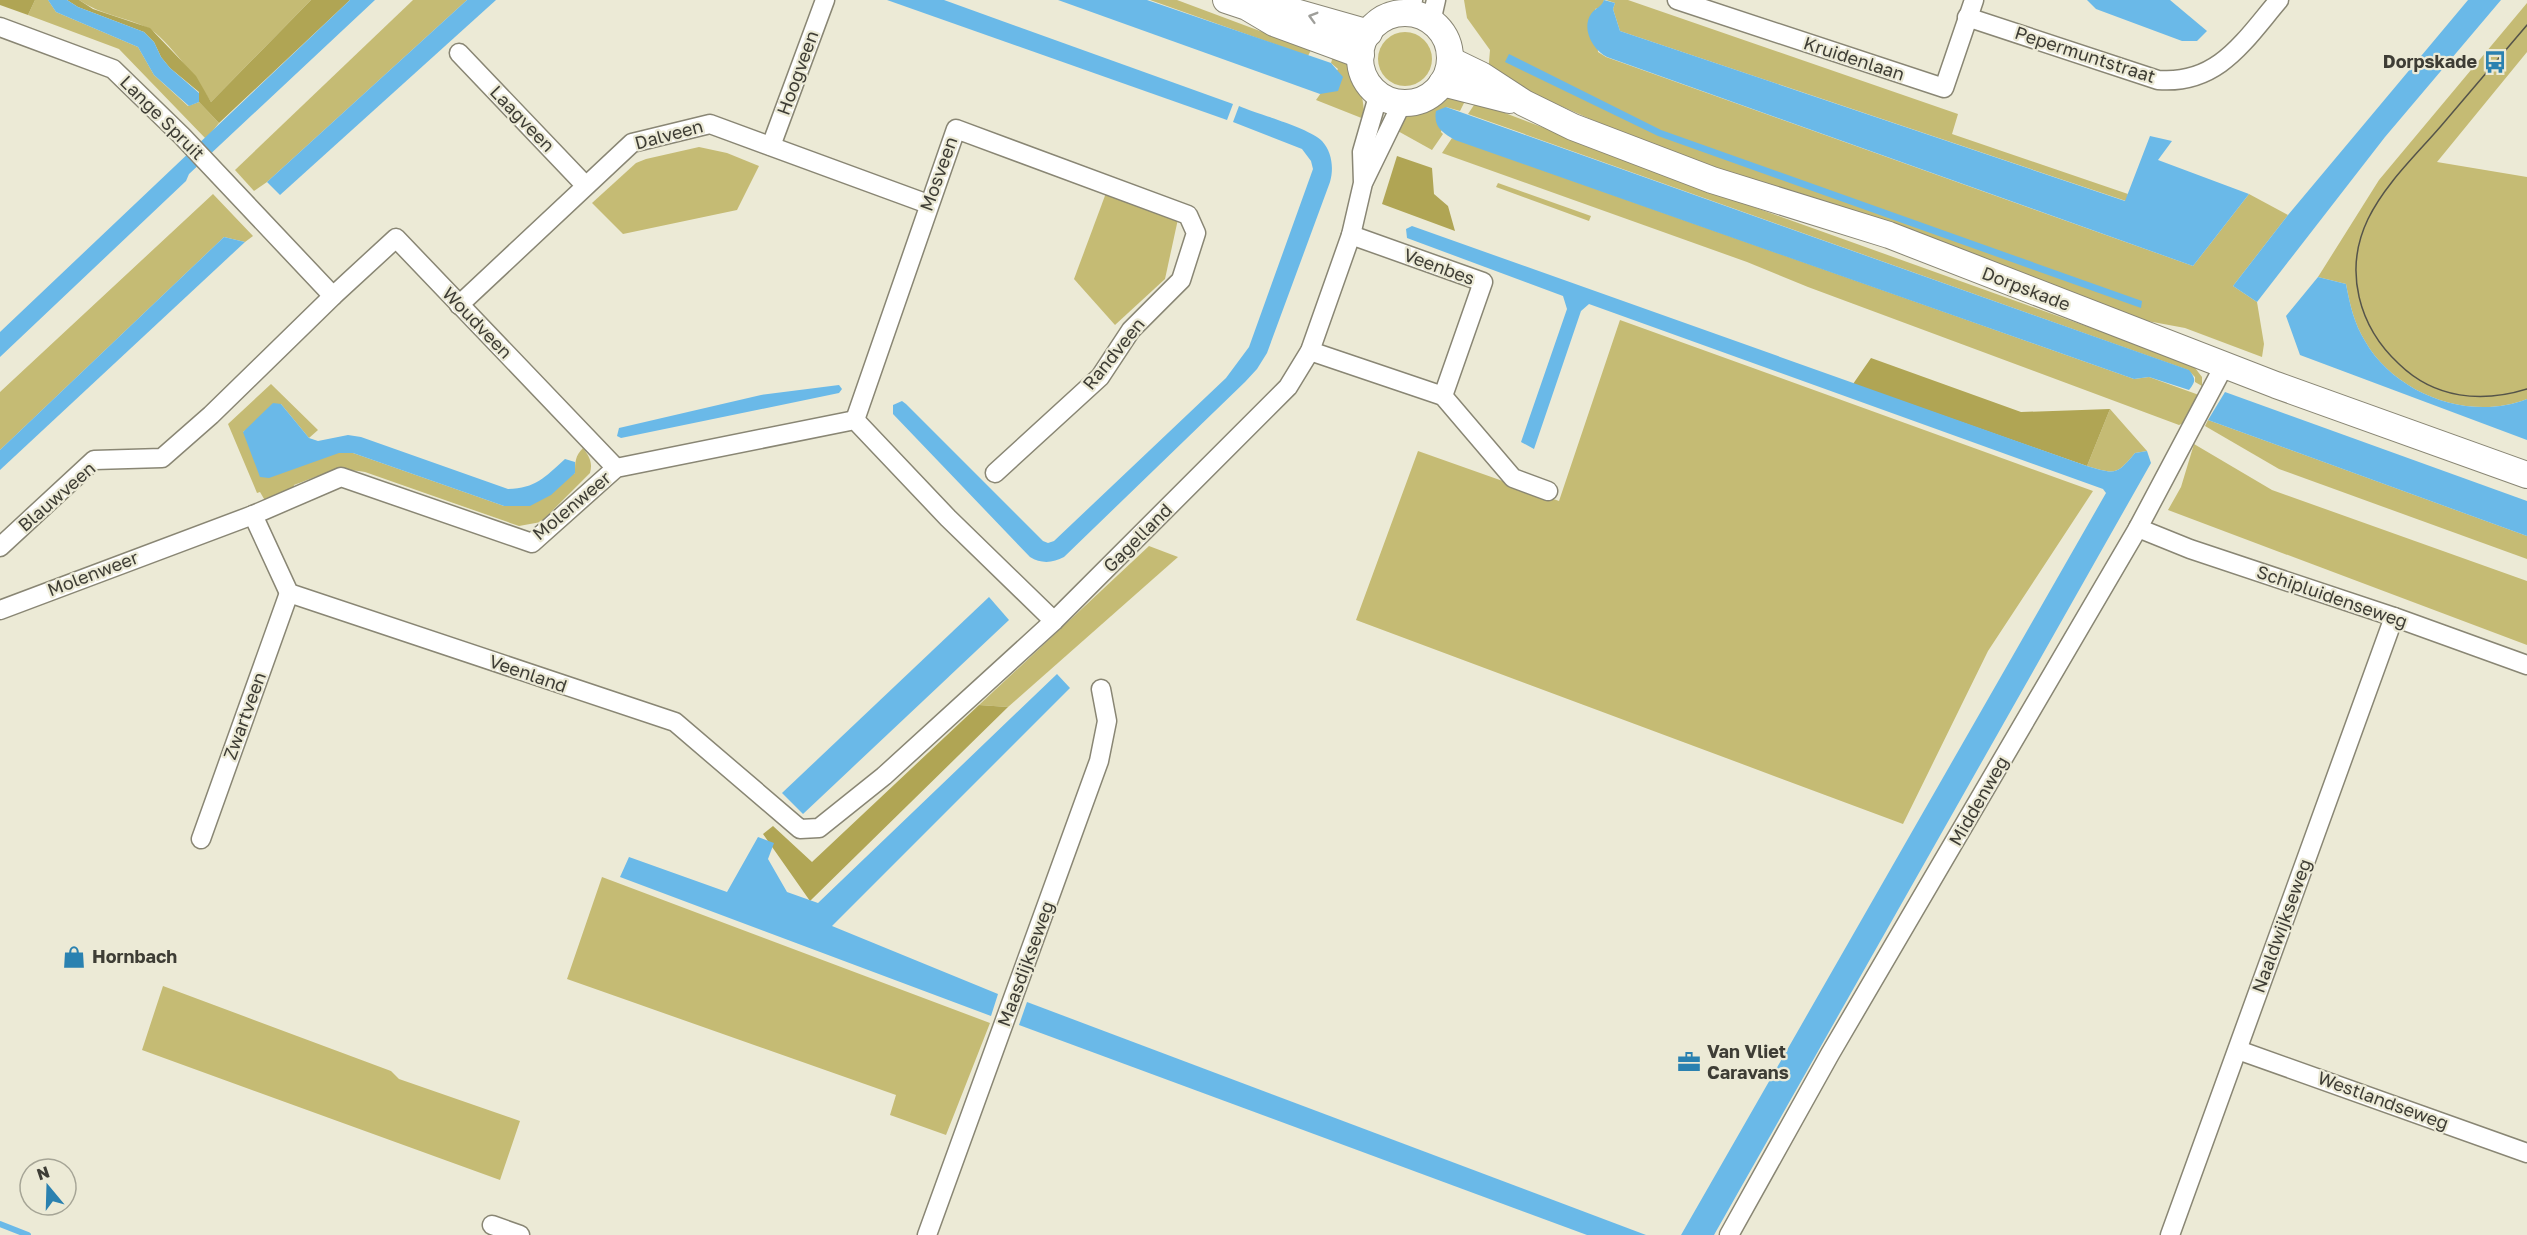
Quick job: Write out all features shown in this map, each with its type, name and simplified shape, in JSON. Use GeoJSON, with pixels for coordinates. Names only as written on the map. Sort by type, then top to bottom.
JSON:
{"type":"FeatureCollection","features":[{"type":"Feature","properties":{"kind":"main road"},"geometry":{"type":"LineString","coordinates":[[1236,3],[1281,8],[1365,44]]}},
{"type":"Feature","properties":{"kind":"main road"},"geometry":{"type":"LineString","coordinates":[[1410,7],[1423,17],[1433,11],[1449,51],[1446,72],[1436,91],[1420,100],[1390,98],[1372,88],[1364,76],[1365,44],[1389,17],[1410,7]]}},
{"type":"Feature","properties":{"kind":"main road","name":"Dorpskade"},"geometry":{"type":"LineString","coordinates":[[1446,72],[1473,93],[1524,103],[1573,126],[1712,180],[1889,236],[2225,364],[2527,475]]}},
{"type":"Feature","properties":{"kind":"street","name":"Hoogveen"},"geometry":{"type":"LineString","coordinates":[[771,146],[825,0]]}},
{"type":"Feature","properties":{"kind":"street","name":"Kruidenlaan"},"geometry":{"type":"LineString","coordinates":[[1677,0],[1944,88],[1970,9]]}},
{"type":"Feature","properties":{"kind":"street","name":"Pepermuntstraat"},"geometry":{"type":"LineString","coordinates":[[1970,9],[2158,80],[2178,82],[2198,77],[2230,57],[2279,0]]}},
{"type":"Feature","properties":{"kind":"street","name":"Lange Spruit"},"geometry":{"type":"LineString","coordinates":[[0,27],[113,69],[189,144],[333,296]]}},
{"type":"Feature","properties":{"kind":"street","name":"Laagveen"},"geometry":{"type":"LineString","coordinates":[[459,53],[585,185]]}},
{"type":"Feature","properties":{"kind":"street","name":"Gagelland"},"geometry":{"type":"LineString","coordinates":[[1363,183],[1362,152],[1390,98]]}},
{"type":"Feature","properties":{"kind":"street","name":"Gagelland"},"geometry":{"type":"LineString","coordinates":[[819,828],[884,776],[1054,621],[1288,387],[1310,351],[1351,235],[1363,183],[1390,98]]}},
{"type":"Feature","properties":{"kind":"street","name":"Dalveen"},"geometry":{"type":"LineString","coordinates":[[459,305],[632,143],[710,123],[928,204]]}},
{"type":"Feature","properties":{"kind":"street","name":"Mosveen"},"geometry":{"type":"LineString","coordinates":[[855,420],[928,204],[956,129],[1188,214]]}},
{"type":"Feature","properties":{"kind":"street","name":"Randveen"},"geometry":{"type":"LineString","coordinates":[[995,473],[1100,377],[1131,330],[1181,280],[1196,233],[1188,214]]}},
{"type":"Feature","properties":{"kind":"street","name":"Veenbes"},"geometry":{"type":"LineString","coordinates":[[1351,235],[1483,282],[1443,396]]}},
{"type":"Feature","properties":{"kind":"street","name":"Woudveen"},"geometry":{"type":"LineString","coordinates":[[211,415],[396,238],[616,468]]}},
{"type":"Feature","properties":{"kind":"street"},"geometry":{"type":"LineString","coordinates":[[1310,351],[1443,396],[1513,478],[1548,491]]}},
{"type":"Feature","properties":{"kind":"street","name":"Middenweg"},"geometry":{"type":"LineString","coordinates":[[1729,1235],[1830,1054],[2138,528],[2225,364]]}},
{"type":"Feature","properties":{"kind":"street","name":"Blauwveen"},"geometry":{"type":"LineString","coordinates":[[0,547],[94,460],[162,458],[211,415]]}},
{"type":"Feature","properties":{"kind":"street","name":"Molenweer"},"geometry":{"type":"LineString","coordinates":[[0,610],[253,515],[341,477],[532,543],[616,468],[855,420]]}},
{"type":"Feature","properties":{"kind":"street"},"geometry":{"type":"LineString","coordinates":[[855,420],[948,518],[1054,621]]}},
{"type":"Feature","properties":{"kind":"street"},"geometry":{"type":"LineString","coordinates":[[253,515],[289,593]]}},
{"type":"Feature","properties":{"kind":"street","name":"Schipluidenseweg"},"geometry":{"type":"LineString","coordinates":[[2138,528],[2190,549],[2394,617],[2527,666]]}},
{"type":"Feature","properties":{"kind":"street","name":"Veenland"},"geometry":{"type":"LineString","coordinates":[[289,593],[675,722],[800,829],[819,828]]}},
{"type":"Feature","properties":{"kind":"street","name":"Zwartveen"},"geometry":{"type":"LineString","coordinates":[[201,839],[289,593]]}},
{"type":"Feature","properties":{"kind":"street","name":"Naaldwijkseweg"},"geometry":{"type":"LineString","coordinates":[[2170,1235],[2394,617]]}},
{"type":"Feature","properties":{"kind":"street","name":"Maasdijkseweg"},"geometry":{"type":"LineString","coordinates":[[927,1235],[1099,761],[1107,721],[1101,689]]}},
{"type":"Feature","properties":{"kind":"street","name":"Westlandseweg"},"geometry":{"type":"LineString","coordinates":[[2238,1050],[2527,1153]]}},
{"type":"Feature","properties":{"kind":"street"},"geometry":{"type":"LineString","coordinates":[[492,1225],[520,1235]]}},
{"type":"Feature","properties":{"kind":"shaded area"},"geometry":{"type":"Polygon","coordinates":[[[0,0],[35,0],[28,15],[0,5],[0,0]]]}},
{"type":"Feature","properties":{"kind":"shaded area"},"geometry":{"type":"Polygon","coordinates":[[[35,0],[48,0],[56,12],[138,47],[154,75],[188,106],[199,102],[219,123],[206,139],[119,49],[28,15],[35,0]]]}},
{"type":"Feature","properties":{"kind":"shaded area"},"geometry":{"type":"Polygon","coordinates":[[[67,0],[79,0],[93,9],[150,28],[196,76],[211,102],[311,0],[350,0],[219,123],[199,102],[199,92],[170,68],[161,57],[154,42],[144,32],[78,7],[67,0]]]}},
{"type":"Feature","properties":{"kind":"shaded area"},"geometry":{"type":"Polygon","coordinates":[[[79,0],[311,0],[211,102],[182,62],[155,33],[139,24],[96,9],[79,0]]]}},
{"type":"Feature","properties":{"kind":"shaded area"},"geometry":{"type":"Polygon","coordinates":[[[413,0],[467,0],[267,182],[254,191],[235,170],[413,0]]]}},
{"type":"Feature","properties":{"kind":"shaded area"},"geometry":{"type":"Polygon","coordinates":[[[1150,0],[1177,0],[1311,50],[1308,56],[1150,0]]]}},
{"type":"Feature","properties":{"kind":"shaded area"},"geometry":{"type":"Polygon","coordinates":[[[1464,0],[1604,0],[1602,7],[1595,9],[1598,52],[1606,57],[2193,266],[2249,194],[2288,215],[2233,286],[2257,302],[2264,344],[2262,357],[2185,328],[2142,320],[1712,166],[1604,125],[1488,74],[1490,50],[1467,18],[1464,0]]]}},
{"type":"Feature","properties":{"kind":"shaded area"},"geometry":{"type":"Polygon","coordinates":[[[1606,0],[1628,0],[1958,114],[1952,134],[2128,194],[2126,201],[1620,31],[1613,9],[1615,3],[1606,0]]]}},
{"type":"Feature","properties":{"kind":"shaded area"},"geometry":{"type":"Polygon","coordinates":[[[2527,3],[2527,52],[2437,162],[2527,177],[2527,399],[2505,405],[2482,407],[2459,405],[2414,389],[2395,376],[2378,360],[2361,334],[2353,314],[2346,284],[2318,277],[2379,180],[2527,3]]]}},
{"type":"Feature","properties":{"kind":"shaded area"},"geometry":{"type":"Polygon","coordinates":[[[1405,32],[1415,34],[1424,40],[1430,49],[1432,59],[1430,69],[1424,78],[1415,84],[1405,86],[1395,84],[1386,78],[1380,69],[1378,59],[1380,49],[1386,40],[1395,34],[1405,32]]]}},
{"type":"Feature","properties":{"kind":"shaded area"},"geometry":{"type":"Polygon","coordinates":[[[1334,53],[1348,65],[1353,73],[1363,100],[1364,119],[1316,100],[1338,69],[1331,63],[1334,53]]]}},
{"type":"Feature","properties":{"kind":"shaded area"},"geometry":{"type":"Polygon","coordinates":[[[1451,97],[1466,99],[1460,111],[1446,107],[1441,132],[1443,134],[1432,150],[1396,130],[1400,123],[1413,113],[1451,97]]]}},
{"type":"Feature","properties":{"kind":"shaded area"},"geometry":{"type":"Polygon","coordinates":[[[1476,102],[1709,191],[2192,364],[2202,377],[2202,386],[2195,382],[2195,377],[2188,370],[1468,114],[1476,102]]]}},
{"type":"Feature","properties":{"kind":"shaded area"},"geometry":{"type":"Polygon","coordinates":[[[1452,138],[2134,379],[2149,377],[2199,395],[2186,422],[2179,425],[1808,287],[1747,262],[1442,153],[1452,138]]]}},
{"type":"Feature","properties":{"kind":"shaded area"},"geometry":{"type":"Polygon","coordinates":[[[699,147],[727,153],[759,166],[737,210],[623,234],[592,203],[636,163],[699,147]]]}},
{"type":"Feature","properties":{"kind":"shaded area"},"geometry":{"type":"Polygon","coordinates":[[[1397,156],[1432,168],[1434,194],[1448,206],[1455,231],[1382,204],[1397,156]]]}},
{"type":"Feature","properties":{"kind":"shaded area"},"geometry":{"type":"Polygon","coordinates":[[[1498,183],[1591,216],[1589,221],[1496,187],[1498,183]]]}},
{"type":"Feature","properties":{"kind":"shaded area"},"geometry":{"type":"Polygon","coordinates":[[[1106,193],[1178,219],[1165,279],[1115,325],[1074,279],[1106,193]]]}},
{"type":"Feature","properties":{"kind":"shaded area"},"geometry":{"type":"Polygon","coordinates":[[[213,194],[253,236],[245,242],[224,237],[0,450],[0,392],[213,194]]]}},
{"type":"Feature","properties":{"kind":"shaded area"},"geometry":{"type":"Polygon","coordinates":[[[1620,320],[2093,491],[1988,651],[1903,824],[1356,620],[1418,451],[1559,501],[1620,320]]]}},
{"type":"Feature","properties":{"kind":"shaded area"},"geometry":{"type":"Polygon","coordinates":[[[1871,358],[2021,412],[2110,409],[2087,466],[1853,384],[1871,358]]]}},
{"type":"Feature","properties":{"kind":"shaded area"},"geometry":{"type":"Polygon","coordinates":[[[271,384],[318,430],[309,438],[281,404],[243,432],[339,453],[353,453],[504,506],[575,473],[576,459],[583,448],[590,459],[590,473],[541,522],[519,526],[365,472],[355,471],[337,471],[312,478],[294,485],[293,493],[267,504],[260,492],[257,493],[228,424],[271,384]]]}},
{"type":"Feature","properties":{"kind":"shaded area"},"geometry":{"type":"Polygon","coordinates":[[[2110,409],[2147,451],[2135,453],[2119,469],[2104,471],[2087,466],[2110,409]]]}},
{"type":"Feature","properties":{"kind":"shaded area"},"geometry":{"type":"Polygon","coordinates":[[[2208,420],[2527,536],[2527,559],[2279,469],[2205,426],[2208,420]]]}},
{"type":"Feature","properties":{"kind":"shaded area"},"geometry":{"type":"Polygon","coordinates":[[[2194,444],[2272,490],[2527,581],[2527,645],[2168,510],[2181,487],[2194,444]]]}},
{"type":"Feature","properties":{"kind":"shaded area"},"geometry":{"type":"Polygon","coordinates":[[[1149,546],[1178,557],[1008,707],[979,705],[1149,546]]]}},
{"type":"Feature","properties":{"kind":"shaded area"},"geometry":{"type":"Polygon","coordinates":[[[979,705],[1008,707],[810,901],[763,834],[773,826],[812,862],[979,705]]]}},
{"type":"Feature","properties":{"kind":"shaded area"},"geometry":{"type":"Polygon","coordinates":[[[602,877],[990,1023],[946,1135],[890,1115],[896,1095],[567,979],[602,877]]]}},
{"type":"Feature","properties":{"kind":"shaded area"},"geometry":{"type":"Polygon","coordinates":[[[163,986],[391,1071],[399,1079],[520,1121],[500,1180],[142,1050],[163,986]]]}},
{"type":"Feature","properties":{"kind":"water"},"geometry":{"type":"Polygon","coordinates":[[[48,0],[67,0],[78,7],[144,32],[154,42],[161,57],[170,68],[199,93],[199,102],[189,106],[154,75],[138,47],[56,12],[48,0]]]}},
{"type":"Feature","properties":{"kind":"water"},"geometry":{"type":"Polygon","coordinates":[[[350,0],[375,0],[189,174],[186,181],[0,357],[0,332],[350,0]]]}},
{"type":"Feature","properties":{"kind":"water"},"geometry":{"type":"Polygon","coordinates":[[[467,0],[496,0],[280,195],[267,182],[467,0]]]}},
{"type":"Feature","properties":{"kind":"water"},"geometry":{"type":"Polygon","coordinates":[[[887,0],[944,0],[1233,104],[1227,120],[887,0]]]}},
{"type":"Feature","properties":{"kind":"water"},"geometry":{"type":"Polygon","coordinates":[[[1058,0],[1147,0],[1331,63],[1343,77],[1338,91],[1320,94],[1058,0]]]}},
{"type":"Feature","properties":{"kind":"water"},"geometry":{"type":"Polygon","coordinates":[[[1604,0],[1615,3],[1613,9],[1620,31],[2125,201],[2150,136],[2172,141],[2158,160],[2249,194],[2193,266],[1607,57],[1593,44],[1587,26],[1591,14],[1604,0]]]}},
{"type":"Feature","properties":{"kind":"water"},"geometry":{"type":"Polygon","coordinates":[[[2087,0],[2170,0],[2207,31],[2197,41],[2182,41],[2096,9],[2087,0]]]}},
{"type":"Feature","properties":{"kind":"water"},"geometry":{"type":"Polygon","coordinates":[[[2468,0],[2501,0],[2385,137],[2257,302],[2233,286],[2288,215],[2468,0]]]}},
{"type":"Feature","properties":{"kind":"water"},"geometry":{"type":"Polygon","coordinates":[[[1509,54],[1661,130],[2142,301],[2141,308],[1658,136],[1505,62],[1509,54]]]}},
{"type":"Feature","properties":{"kind":"water"},"geometry":{"type":"Polygon","coordinates":[[[1239,106],[1316,136],[1328,150],[1332,166],[1330,182],[1267,353],[1245,382],[1064,557],[1056,561],[1038,561],[1030,557],[893,414],[893,405],[902,401],[906,404],[1043,541],[1048,543],[1054,541],[1226,378],[1249,347],[1313,169],[1311,161],[1302,149],[1233,122],[1239,106]]]}},
{"type":"Feature","properties":{"kind":"water"},"geometry":{"type":"Polygon","coordinates":[[[1446,107],[2189,370],[2194,382],[2189,390],[2149,377],[2134,379],[1455,140],[1443,132],[1436,121],[1436,111],[1446,107]]]}},
{"type":"Feature","properties":{"kind":"water"},"geometry":{"type":"Polygon","coordinates":[[[1412,226],[2087,466],[2104,471],[2114,471],[2123,466],[2135,453],[2147,451],[2151,463],[1714,1235],[1681,1235],[2106,493],[2103,489],[1589,304],[1581,311],[1534,449],[1521,442],[1567,309],[1563,296],[1407,238],[1406,229],[1412,226]]]}},
{"type":"Feature","properties":{"kind":"water"},"geometry":{"type":"Polygon","coordinates":[[[224,237],[245,242],[0,470],[0,450],[224,237]]]}},
{"type":"Feature","properties":{"kind":"water"},"geometry":{"type":"Polygon","coordinates":[[[2318,277],[2346,284],[2353,314],[2365,341],[2378,360],[2414,389],[2459,405],[2482,407],[2505,405],[2527,399],[2527,440],[2300,355],[2286,316],[2318,277]]]}},
{"type":"Feature","properties":{"kind":"water"},"geometry":{"type":"Polygon","coordinates":[[[839,385],[842,389],[839,393],[621,438],[617,436],[619,428],[761,395],[839,385]]]}},
{"type":"Feature","properties":{"kind":"water"},"geometry":{"type":"Polygon","coordinates":[[[2225,392],[2527,501],[2527,536],[2208,420],[2225,392]]]}},
{"type":"Feature","properties":{"kind":"water"},"geometry":{"type":"Polygon","coordinates":[[[273,403],[281,404],[309,438],[318,441],[348,435],[361,437],[508,489],[533,484],[545,477],[565,459],[575,462],[575,473],[551,495],[530,506],[504,506],[353,453],[339,453],[269,478],[260,477],[243,432],[273,403]]]}},
{"type":"Feature","properties":{"kind":"water"},"geometry":{"type":"Polygon","coordinates":[[[989,597],[1009,620],[803,814],[782,793],[989,597]]]}},
{"type":"Feature","properties":{"kind":"water"},"geometry":{"type":"Polygon","coordinates":[[[1057,674],[1070,688],[832,926],[998,994],[991,1016],[620,877],[629,857],[727,892],[758,837],[774,843],[768,859],[787,892],[818,903],[1057,674]]]}},
{"type":"Feature","properties":{"kind":"water"},"geometry":{"type":"Polygon","coordinates":[[[1027,1002],[1646,1235],[1587,1235],[1019,1025],[1027,1002]]]}},
{"type":"Feature","properties":{"kind":"waterway"},"geometry":{"type":"LineString","coordinates":[[0,1224],[28,1235]]}},
{"type":"Feature","properties":{"kind":"tram line"},"geometry":{"type":"LineString","coordinates":[[2527,25],[2401,170],[2383,194],[2368,219],[2361,239],[2356,278],[2365,316],[2374,333],[2385,349],[2413,376],[2428,385],[2460,395],[2493,396],[2527,389]]}},
{"type":"Feature","properties":{"kind":"place","name":"Dorpskade"},"geometry":{"type":"Point","coordinates":[2495,62]}},
{"type":"Feature","properties":{"kind":"place","name":"Hornbach"},"geometry":{"type":"Point","coordinates":[74,957]}},
{"type":"Feature","properties":{"kind":"place","name":"Van Vliet Caravans"},"geometry":{"type":"Point","coordinates":[1689,1062]}}]}
